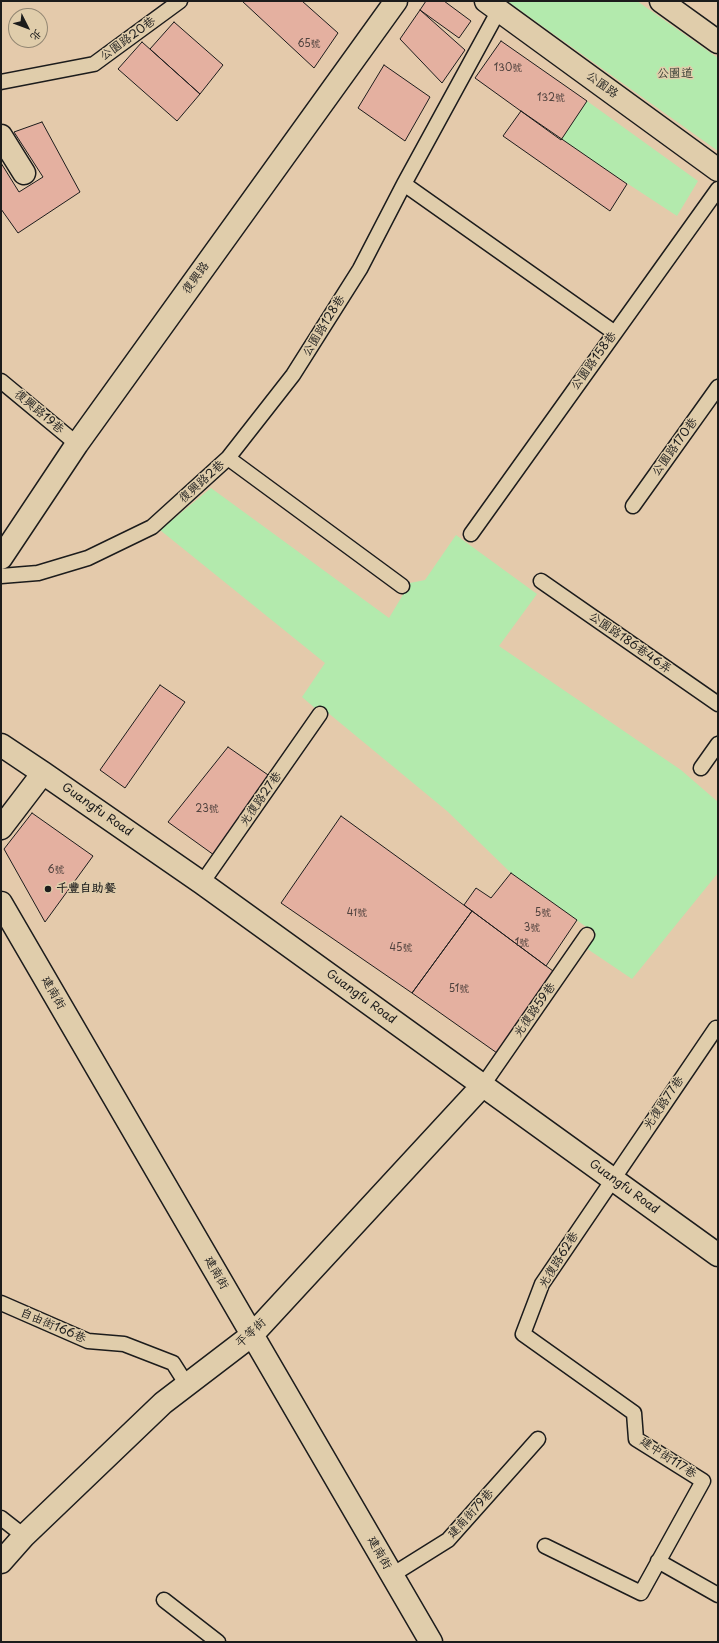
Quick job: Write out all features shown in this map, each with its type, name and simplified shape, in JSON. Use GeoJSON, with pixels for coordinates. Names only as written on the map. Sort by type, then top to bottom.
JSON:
{"type":"FeatureCollection","features":[{"type":"Feature","properties":{"kind":"street","name":"復興路"},"geometry":{"type":"LineString","coordinates":[[1,558],[77,444],[396,1]]}},
{"type":"Feature","properties":{"kind":"street"},"geometry":{"type":"LineString","coordinates":[[661,1],[718,42]]}},
{"type":"Feature","properties":{"kind":"street","name":"公園路"},"geometry":{"type":"LineString","coordinates":[[492,6],[718,170]]}},
{"type":"Feature","properties":{"kind":"street"},"geometry":{"type":"LineString","coordinates":[[1,136],[24,173]]}},
{"type":"Feature","properties":{"kind":"street","name":"Guangfu Road"},"geometry":{"type":"LineString","coordinates":[[1,745],[202,883],[718,1255]]}},
{"type":"Feature","properties":{"kind":"street"},"geometry":{"type":"LineString","coordinates":[[1,828],[43,773]]}},
{"type":"Feature","properties":{"kind":"street","name":"建南街"},"geometry":{"type":"LineString","coordinates":[[1,903],[431,1642]]}},
{"type":"Feature","properties":{"kind":"street","name":"平等街"},"geometry":{"type":"LineString","coordinates":[[1,1562],[24,1536],[163,1403],[252,1335],[483,1085]]}},
{"type":"Feature","properties":{"kind":"lane","name":"公園路20巷"},"geometry":{"type":"LineString","coordinates":[[1,82],[94,64],[180,1]]}},
{"type":"Feature","properties":{"kind":"lane","name":"公園路128巷"},"geometry":{"type":"LineString","coordinates":[[228,458],[293,375],[360,269],[492,6]]}},
{"type":"Feature","properties":{"kind":"lane"},"geometry":{"type":"LineString","coordinates":[[404,184],[615,333]]}},
{"type":"Feature","properties":{"kind":"lane","name":"公園路158巷"},"geometry":{"type":"LineString","coordinates":[[471,534],[718,189]]}},
{"type":"Feature","properties":{"kind":"lane","name":"復興路19巷"},"geometry":{"type":"LineString","coordinates":[[1,381],[77,444]]}},
{"type":"Feature","properties":{"kind":"lane","name":"公園路170巷"},"geometry":{"type":"LineString","coordinates":[[633,506],[718,388]]}},
{"type":"Feature","properties":{"kind":"lane","name":"復興路2巷"},"geometry":{"type":"LineString","coordinates":[[1,576],[38,574],[88,558],[152,527],[228,458],[402,586]]}},
{"type":"Feature","properties":{"kind":"lane","name":"公園路186巷46弄"},"geometry":{"type":"LineString","coordinates":[[541,581],[718,704]]}},
{"type":"Feature","properties":{"kind":"lane","name":"光復路27巷"},"geometry":{"type":"LineString","coordinates":[[202,883],[320,714]]}},
{"type":"Feature","properties":{"kind":"lane"},"geometry":{"type":"LineString","coordinates":[[701,768],[718,744]]}},
{"type":"Feature","properties":{"kind":"lane","name":"光復路59巷"},"geometry":{"type":"LineString","coordinates":[[483,1085],[587,935]]}},
{"type":"Feature","properties":{"kind":"lane","name":"光復路77巷"},"geometry":{"type":"LineString","coordinates":[[613,1178],[716,1028]]}},
{"type":"Feature","properties":{"kind":"lane","name":"光復路62巷"},"geometry":{"type":"LineString","coordinates":[[613,1178],[542,1284],[523,1334],[634,1413]]}},
{"type":"Feature","properties":{"kind":"lane","name":"自由街166巷"},"geometry":{"type":"LineString","coordinates":[[1,1303],[88,1341],[124,1344],[173,1363],[187,1385]]}},
{"type":"Feature","properties":{"kind":"lane","name":"建中街117巷"},"geometry":{"type":"LineString","coordinates":[[545,1546],[641,1593],[703,1481],[636,1439],[634,1413]]}},
{"type":"Feature","properties":{"kind":"lane","name":"建南街79巷"},"geometry":{"type":"LineString","coordinates":[[392,1575],[448,1540],[538,1439]]}},
{"type":"Feature","properties":{"kind":"lane"},"geometry":{"type":"LineString","coordinates":[[1,1518],[24,1536]]}},
{"type":"Feature","properties":{"kind":"lane"},"geometry":{"type":"LineString","coordinates":[[658,1561],[718,1595]]}},
{"type":"Feature","properties":{"kind":"lane"},"geometry":{"type":"LineString","coordinates":[[164,1600],[218,1642]]}},
{"type":"Feature","properties":{"kind":"green space","name":"公園道"},"geometry":{"type":"Polygon","coordinates":[[[507,1],[637,1],[718,58],[718,151],[507,1]]]}},
{"type":"Feature","properties":{"kind":"green space"},"geometry":{"type":"Polygon","coordinates":[[[587,101],[698,181],[677,216],[561,140],[587,101]]]}},
{"type":"Feature","properties":{"kind":"green space"},"geometry":{"type":"Polygon","coordinates":[[[211,488],[389,618],[410,583],[425,580],[456,535],[537,594],[499,646],[681,770],[718,802],[718,873],[632,979],[586,948],[596,934],[511,873],[447,811],[327,712],[316,709],[302,697],[325,663],[160,530],[211,488]]]}},
{"type":"Feature","properties":{"kind":"building"},"geometry":{"type":"Polygon","coordinates":[[[242,1],[302,1],[338,33],[314,68],[242,1]]]}},
{"type":"Feature","properties":{"kind":"building"},"geometry":{"type":"Polygon","coordinates":[[[426,1],[444,1],[471,21],[459,38],[420,10],[426,1]]]}},
{"type":"Feature","properties":{"kind":"building"},"geometry":{"type":"Polygon","coordinates":[[[420,10],[465,50],[442,83],[400,39],[420,10]]]}},
{"type":"Feature","properties":{"kind":"building"},"geometry":{"type":"Polygon","coordinates":[[[174,22],[223,65],[200,94],[150,49],[174,22]]]}},
{"type":"Feature","properties":{"kind":"building"},"geometry":{"type":"Polygon","coordinates":[[[501,41],[587,101],[561,140],[475,78],[501,41]]]}},
{"type":"Feature","properties":{"kind":"building"},"geometry":{"type":"Polygon","coordinates":[[[142,42],[200,94],[177,121],[118,69],[142,42]]]}},
{"type":"Feature","properties":{"kind":"building"},"geometry":{"type":"Polygon","coordinates":[[[384,65],[430,97],[405,141],[358,108],[384,65]]]}},
{"type":"Feature","properties":{"kind":"building"},"geometry":{"type":"Polygon","coordinates":[[[521,111],[627,184],[610,211],[503,136],[521,111]]]}},
{"type":"Feature","properties":{"kind":"building"},"geometry":{"type":"Polygon","coordinates":[[[42,122],[80,192],[18,233],[1,209],[1,163],[19,192],[43,177],[14,132],[42,122]]]}},
{"type":"Feature","properties":{"kind":"building"},"geometry":{"type":"Polygon","coordinates":[[[160,685],[185,702],[125,788],[100,770],[160,685]]]}},
{"type":"Feature","properties":{"kind":"building"},"geometry":{"type":"Polygon","coordinates":[[[228,747],[271,777],[214,855],[168,822],[228,747]]]}},
{"type":"Feature","properties":{"kind":"building","name":"千豐自助餐"},"geometry":{"type":"Polygon","coordinates":[[[32,813],[93,856],[45,922],[4,849],[32,813]]]}},
{"type":"Feature","properties":{"kind":"building"},"geometry":{"type":"Polygon","coordinates":[[[341,816],[472,911],[412,993],[281,903],[341,816]]]}},
{"type":"Feature","properties":{"kind":"building"},"geometry":{"type":"Polygon","coordinates":[[[511,873],[577,920],[546,966],[464,905],[476,888],[491,898],[511,873]]]}},
{"type":"Feature","properties":{"kind":"building"},"geometry":{"type":"Polygon","coordinates":[[[472,911],[557,974],[497,1053],[412,993],[472,911]]]}},
{"type":"Feature","properties":{"kind":"place","name":"千豐自助餐"},"geometry":{"type":"Point","coordinates":[48,889]}}]}
